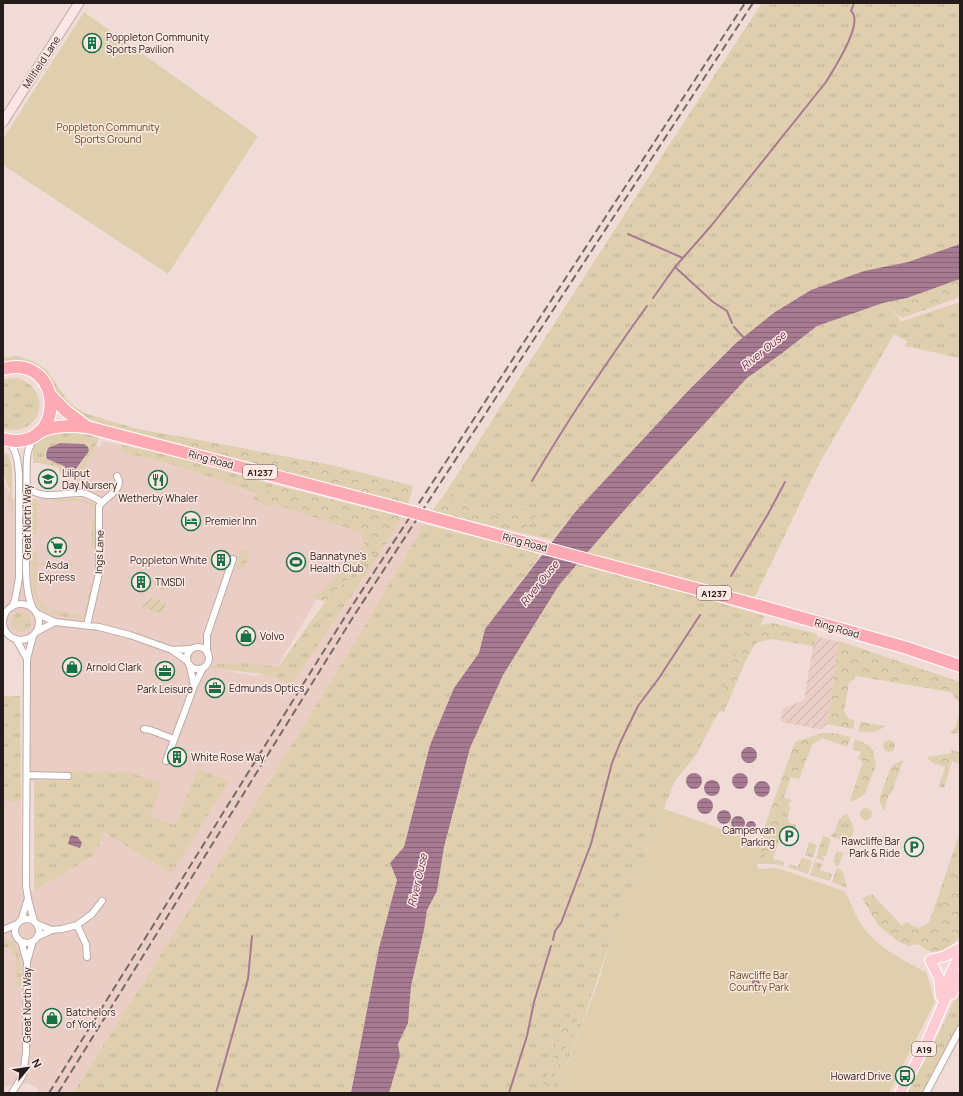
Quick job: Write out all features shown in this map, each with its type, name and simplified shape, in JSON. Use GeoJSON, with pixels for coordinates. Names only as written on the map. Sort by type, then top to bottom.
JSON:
{"type":"FeatureCollection","features":[{"type":"Feature","properties":{"kind":"highway","name":"A1237"},"geometry":{"type":"LineString","coordinates":[[3,369],[16,367],[32,371],[43,381],[50,395]]}},
{"type":"Feature","properties":{"kind":"highway","name":"Ring Road"},"geometry":{"type":"LineString","coordinates":[[50,395],[67,412],[87,427]]}},
{"type":"Feature","properties":{"kind":"highway"},"geometry":{"type":"LineString","coordinates":[[37,434],[50,415],[50,395]]}},
{"type":"Feature","properties":{"kind":"highway","name":"Ring Road"},"geometry":{"type":"LineString","coordinates":[[37,434],[47,428],[60,426],[87,427],[784,612],[936,657],[960,666]]}},
{"type":"Feature","properties":{"kind":"highway","name":"A1237"},"geometry":{"type":"LineString","coordinates":[[6,440],[18,441],[37,434]]}},
{"type":"Feature","properties":{"kind":"highway"},"geometry":{"type":"LineString","coordinates":[[936,657],[960,658]]}},
{"type":"Feature","properties":{"kind":"main road"},"geometry":{"type":"LineString","coordinates":[[941,1010],[940,983],[930,960],[945,956],[960,948]]}},
{"type":"Feature","properties":{"kind":"main road","name":"A19"},"geometry":{"type":"LineString","coordinates":[[900,1093],[926,1044],[948,995],[946,990],[958,972],[960,955]]}},
{"type":"Feature","properties":{"kind":"street","name":"Millfield Lane"},"geometry":{"type":"LineString","coordinates":[[3,122],[79,3]]}},
{"type":"Feature","properties":{"kind":"street","name":"Great North Way"},"geometry":{"type":"LineString","coordinates":[[34,611],[27,591],[27,486],[28,451],[37,434]]}},
{"type":"Feature","properties":{"kind":"street","name":"Great North Way"},"geometry":{"type":"LineString","coordinates":[[6,440],[12,445],[18,460],[19,475],[19,578],[15,600],[7,611]]}},
{"type":"Feature","properties":{"kind":"street"},"geometry":{"type":"LineString","coordinates":[[27,486],[36,494],[81,493],[89,495],[102,502],[119,487],[119,480],[117,476]]}},
{"type":"Feature","properties":{"kind":"street","name":"Ings Lane"},"geometry":{"type":"LineString","coordinates":[[87,626],[99,573],[99,506],[102,502]]}},
{"type":"Feature","properties":{"kind":"street"},"geometry":{"type":"LineString","coordinates":[[166,761],[194,686],[208,661],[207,635],[233,560]]}},
{"type":"Feature","properties":{"kind":"street"},"geometry":{"type":"LineString","coordinates":[[55,622],[26,639],[16,639],[5,633],[3,620],[7,611],[23,605],[55,622],[119,631],[172,650],[196,669],[203,668]]}},
{"type":"Feature","properties":{"kind":"street"},"geometry":{"type":"LineString","coordinates":[[34,611],[39,623],[34,634],[27,659],[26,886],[28,899],[39,933],[35,939]]}},
{"type":"Feature","properties":{"kind":"street"},"geometry":{"type":"LineString","coordinates":[[194,686],[187,654],[207,635]]}},
{"type":"Feature","properties":{"kind":"street"},"geometry":{"type":"LineString","coordinates":[[16,639],[27,659]]}},
{"type":"Feature","properties":{"kind":"street"},"geometry":{"type":"LineString","coordinates":[[172,650],[193,648],[204,649],[208,653]]}},
{"type":"Feature","properties":{"kind":"street"},"geometry":{"type":"LineString","coordinates":[[144,729],[174,739]]}},
{"type":"Feature","properties":{"kind":"street"},"geometry":{"type":"LineString","coordinates":[[27,775],[68,776]]}},
{"type":"Feature","properties":{"kind":"street"},"geometry":{"type":"LineString","coordinates":[[19,939],[15,931],[28,899]]}},
{"type":"Feature","properties":{"kind":"street"},"geometry":{"type":"LineString","coordinates":[[3,931],[27,942],[52,930],[77,925],[92,914],[102,901]]}},
{"type":"Feature","properties":{"kind":"street"},"geometry":{"type":"LineString","coordinates":[[3,931],[19,922],[30,919],[52,930]]}},
{"type":"Feature","properties":{"kind":"street"},"geometry":{"type":"LineString","coordinates":[[77,925],[86,944],[87,957]]}},
{"type":"Feature","properties":{"kind":"street","name":"Great North Way"},"geometry":{"type":"LineString","coordinates":[[19,939],[27,962]]}},
{"type":"Feature","properties":{"kind":"street","name":"Great North Way"},"geometry":{"type":"LineString","coordinates":[[12,1093],[22,1075],[26,1053],[27,962],[35,939]]}},
{"type":"Feature","properties":{"kind":"street"},"geometry":{"type":"LineString","coordinates":[[926,1093],[960,1029]]}},
{"type":"Feature","properties":{"kind":"shaded area"},"geometry":{"type":"Polygon","coordinates":[[[102,441],[122,445],[121,452],[177,466],[362,533],[365,543],[317,599],[273,674],[218,669],[254,676],[263,674],[292,684],[385,546],[402,517],[424,524],[359,635],[233,840],[73,1093],[36,1093],[38,1089],[28,1083],[3,1086],[3,801],[21,801],[22,892],[34,891],[94,856],[105,833],[171,874],[198,769],[175,825],[151,816],[70,771],[69,781],[28,781],[28,647],[3,629],[3,483],[8,490],[9,499],[85,498],[93,503],[78,482],[96,445],[100,447],[102,441]]]}},
{"type":"Feature","properties":{"kind":"shaded area"},"geometry":{"type":"Polygon","coordinates":[[[816,636],[839,642],[827,724],[821,729],[781,722],[782,709],[804,700],[816,636]]]}},
{"type":"Feature","properties":{"kind":"green space"},"geometry":{"type":"Polygon","coordinates":[[[762,3],[960,3],[960,244],[908,262],[864,271],[811,290],[775,312],[736,343],[687,392],[576,511],[553,540],[521,533],[531,522],[515,513],[505,518],[452,500],[450,493],[446,492],[762,3]]]}},
{"type":"Feature","properties":{"kind":"green space","name":"Poppleton Community Sports Ground"},"geometry":{"type":"Polygon","coordinates":[[[84,12],[258,136],[168,274],[3,165],[3,139],[84,12]]]}},
{"type":"Feature","properties":{"kind":"green space"},"geometry":{"type":"Polygon","coordinates":[[[960,279],[960,297],[902,318],[883,303],[907,298],[960,279]]]}},
{"type":"Feature","properties":{"kind":"green space"},"geometry":{"type":"Polygon","coordinates":[[[960,302],[960,358],[905,346],[907,341],[894,334],[818,466],[754,599],[663,574],[661,585],[764,616],[759,630],[729,670],[719,711],[696,755],[675,781],[615,928],[556,1093],[389,1093],[400,1056],[398,1044],[408,1023],[411,986],[427,910],[437,891],[444,847],[470,748],[503,675],[559,585],[628,506],[747,378],[817,326],[883,303],[898,316],[900,322],[960,302]]]}},
{"type":"Feature","properties":{"kind":"green space"},"geometry":{"type":"Polygon","coordinates":[[[15,356],[40,365],[47,371],[69,401],[83,412],[129,427],[178,436],[176,444],[104,425],[83,417],[56,395],[46,379],[3,365],[3,358],[15,356]]]}},
{"type":"Feature","properties":{"kind":"green space"},"geometry":{"type":"Polygon","coordinates":[[[18,378],[29,384],[36,392],[39,402],[39,411],[34,420],[27,427],[16,430],[3,429],[3,380],[18,378]]]}},
{"type":"Feature","properties":{"kind":"green space"},"geometry":{"type":"Polygon","coordinates":[[[70,432],[98,436],[90,441],[88,447],[84,444],[60,443],[48,448],[40,463],[33,463],[33,446],[50,435],[70,432]]]}},
{"type":"Feature","properties":{"kind":"green space"},"geometry":{"type":"Polygon","coordinates":[[[98,436],[98,441],[78,482],[59,471],[59,468],[40,463],[46,454],[47,459],[64,466],[70,473],[75,472],[89,451],[88,447],[90,441],[98,436]]]}},
{"type":"Feature","properties":{"kind":"green space"},"geometry":{"type":"Polygon","coordinates":[[[178,436],[336,466],[413,486],[408,504],[176,444],[178,436]]]}},
{"type":"Feature","properties":{"kind":"green space"},"geometry":{"type":"Polygon","coordinates":[[[122,445],[165,454],[275,485],[268,490],[256,494],[177,466],[121,452],[122,445]]]}},
{"type":"Feature","properties":{"kind":"green space"},"geometry":{"type":"Polygon","coordinates":[[[3,453],[9,455],[12,467],[12,512],[8,498],[10,490],[3,474],[3,453]]]}},
{"type":"Feature","properties":{"kind":"green space"},"geometry":{"type":"Polygon","coordinates":[[[275,485],[402,517],[385,546],[364,562],[325,602],[313,598],[316,593],[319,595],[365,543],[361,540],[362,533],[271,503],[270,507],[253,500],[256,494],[268,490],[275,485]]]}},
{"type":"Feature","properties":{"kind":"green space"},"geometry":{"type":"Polygon","coordinates":[[[446,492],[450,493],[452,500],[505,518],[515,513],[517,507],[539,513],[521,533],[432,511],[446,492]]]}},
{"type":"Feature","properties":{"kind":"green space"},"geometry":{"type":"Polygon","coordinates":[[[34,498],[40,505],[37,507],[37,534],[32,535],[32,499],[34,498]]]}},
{"type":"Feature","properties":{"kind":"green space"},"geometry":{"type":"Polygon","coordinates":[[[82,499],[96,505],[97,550],[95,550],[91,545],[92,519],[94,519],[94,510],[91,506],[87,503],[76,501],[52,502],[51,500],[82,499]]]}},
{"type":"Feature","properties":{"kind":"green space"},"geometry":{"type":"Polygon","coordinates":[[[424,524],[539,553],[538,559],[485,629],[479,653],[454,688],[430,745],[404,847],[390,863],[397,880],[379,948],[351,1093],[73,1093],[233,840],[359,635],[424,524]]]}},
{"type":"Feature","properties":{"kind":"green space"},"geometry":{"type":"Polygon","coordinates":[[[385,546],[292,684],[263,674],[210,668],[217,664],[245,663],[278,667],[325,602],[364,562],[385,546]]]}},
{"type":"Feature","properties":{"kind":"green space"},"geometry":{"type":"Polygon","coordinates":[[[38,549],[37,563],[72,562],[72,566],[37,566],[36,584],[38,595],[40,600],[49,609],[47,613],[36,601],[32,585],[33,552],[38,549]]]}},
{"type":"Feature","properties":{"kind":"green space"},"geometry":{"type":"Polygon","coordinates":[[[241,549],[250,552],[245,568],[241,570],[238,569],[237,564],[241,549]]]}},
{"type":"Feature","properties":{"kind":"green space"},"geometry":{"type":"Polygon","coordinates":[[[154,575],[171,581],[170,586],[163,590],[156,588],[153,579],[154,575]]]}},
{"type":"Feature","properties":{"kind":"green space"},"geometry":{"type":"Polygon","coordinates":[[[87,585],[90,586],[91,598],[89,608],[83,618],[80,619],[49,614],[51,609],[82,616],[84,615],[90,589],[87,588],[87,585]]]}},
{"type":"Feature","properties":{"kind":"green space"},"geometry":{"type":"Polygon","coordinates":[[[152,598],[166,603],[162,614],[142,607],[152,598]]]}},
{"type":"Feature","properties":{"kind":"green space"},"geometry":{"type":"Polygon","coordinates":[[[21,612],[28,615],[31,622],[28,629],[21,632],[14,629],[11,622],[14,615],[21,612]]]}},
{"type":"Feature","properties":{"kind":"green space"},"geometry":{"type":"Polygon","coordinates":[[[773,623],[817,634],[813,646],[772,639],[756,643],[745,662],[724,712],[719,711],[729,670],[745,630],[759,630],[761,625],[773,623]]]}},
{"type":"Feature","properties":{"kind":"green space"},"geometry":{"type":"Polygon","coordinates":[[[839,641],[960,682],[960,704],[951,692],[856,676],[849,683],[844,711],[848,718],[855,721],[853,729],[827,724],[839,641]]]}},
{"type":"Feature","properties":{"kind":"green space"},"geometry":{"type":"Polygon","coordinates":[[[3,696],[20,696],[21,801],[3,801],[3,696]]]}},
{"type":"Feature","properties":{"kind":"green space"},"geometry":{"type":"Polygon","coordinates":[[[960,706],[960,732],[950,734],[950,732],[956,727],[960,706]]]}},
{"type":"Feature","properties":{"kind":"green space"},"geometry":{"type":"Polygon","coordinates":[[[860,722],[886,726],[873,732],[862,732],[858,731],[860,722]]]}},
{"type":"Feature","properties":{"kind":"green space"},"geometry":{"type":"Polygon","coordinates":[[[822,733],[834,733],[851,737],[847,747],[822,738],[812,745],[799,779],[791,777],[784,797],[791,800],[784,815],[785,826],[778,844],[760,855],[757,864],[644,857],[664,809],[759,842],[795,742],[822,733]]]}},
{"type":"Feature","properties":{"kind":"green space"},"geometry":{"type":"Polygon","coordinates":[[[855,739],[870,746],[876,765],[865,794],[852,802],[850,800],[863,761],[858,759],[861,752],[852,749],[855,739]]]}},
{"type":"Feature","properties":{"kind":"green space"},"geometry":{"type":"Polygon","coordinates":[[[887,740],[891,740],[895,746],[891,752],[887,752],[883,748],[883,744],[887,740]]]}},
{"type":"Feature","properties":{"kind":"green space"},"geometry":{"type":"Polygon","coordinates":[[[950,750],[960,752],[960,764],[952,761],[945,767],[931,762],[927,757],[952,753],[950,750]]]}},
{"type":"Feature","properties":{"kind":"green space"},"geometry":{"type":"Polygon","coordinates":[[[903,761],[891,794],[889,794],[884,811],[879,800],[890,769],[893,765],[903,761]]]}},
{"type":"Feature","properties":{"kind":"green space"},"geometry":{"type":"Polygon","coordinates":[[[952,761],[944,788],[939,786],[945,767],[952,761]]]}},
{"type":"Feature","properties":{"kind":"green space"},"geometry":{"type":"Polygon","coordinates":[[[198,769],[229,781],[171,874],[105,833],[94,856],[34,891],[34,781],[68,781],[70,771],[127,772],[162,783],[151,816],[175,825],[198,769]]]}},
{"type":"Feature","properties":{"kind":"green space"},"geometry":{"type":"Polygon","coordinates":[[[789,805],[790,808],[787,818],[790,823],[796,825],[793,829],[785,826],[784,815],[789,805]]]}},
{"type":"Feature","properties":{"kind":"green space"},"geometry":{"type":"Polygon","coordinates":[[[868,808],[871,809],[871,819],[864,820],[861,819],[860,812],[861,809],[868,808]]]}},
{"type":"Feature","properties":{"kind":"green space","name":"Rawcliffe Bar Country Park"},"geometry":{"type":"Polygon","coordinates":[[[664,809],[759,842],[760,855],[757,864],[758,869],[776,868],[844,891],[859,920],[867,932],[875,940],[890,952],[926,972],[935,1002],[889,1093],[556,1093],[599,980],[614,928],[664,809]]]}},
{"type":"Feature","properties":{"kind":"green space"},"geometry":{"type":"Polygon","coordinates":[[[847,814],[854,828],[853,834],[848,842],[830,836],[835,832],[839,819],[841,819],[843,815],[847,814]]]}},
{"type":"Feature","properties":{"kind":"green space"},"geometry":{"type":"Polygon","coordinates":[[[960,832],[960,863],[957,866],[956,878],[951,883],[936,923],[929,923],[960,832]]]}},
{"type":"Feature","properties":{"kind":"green space"},"geometry":{"type":"Polygon","coordinates":[[[823,836],[831,839],[826,856],[823,856],[825,859],[824,861],[816,858],[823,836]]]}},
{"type":"Feature","properties":{"kind":"green space"},"geometry":{"type":"Polygon","coordinates":[[[809,842],[817,845],[813,858],[805,855],[809,842]]]}},
{"type":"Feature","properties":{"kind":"green space"},"geometry":{"type":"Polygon","coordinates":[[[778,844],[773,859],[784,862],[784,866],[775,864],[757,864],[760,855],[778,844]]]}},
{"type":"Feature","properties":{"kind":"green space"},"geometry":{"type":"Polygon","coordinates":[[[837,851],[843,853],[839,865],[837,866],[833,862],[837,851]]]}},
{"type":"Feature","properties":{"kind":"green space"},"geometry":{"type":"Polygon","coordinates":[[[802,857],[812,861],[808,874],[788,867],[790,864],[798,867],[802,857]]]}},
{"type":"Feature","properties":{"kind":"green space"},"geometry":{"type":"Polygon","coordinates":[[[815,861],[822,864],[820,870],[832,874],[830,881],[810,875],[815,861]]]}},
{"type":"Feature","properties":{"kind":"green space"},"geometry":{"type":"Polygon","coordinates":[[[960,863],[960,936],[954,943],[941,951],[931,952],[918,944],[909,946],[899,942],[878,925],[862,898],[872,894],[902,926],[905,922],[918,928],[929,923],[936,923],[951,882],[956,878],[957,866],[960,863]]]}},
{"type":"Feature","properties":{"kind":"green space"},"geometry":{"type":"Polygon","coordinates":[[[837,868],[843,871],[847,888],[832,882],[837,868]]]}},
{"type":"Feature","properties":{"kind":"green space"},"geometry":{"type":"Polygon","coordinates":[[[3,939],[8,939],[15,943],[19,952],[22,987],[11,986],[16,986],[16,955],[12,955],[11,948],[3,948],[3,939]]]}},
{"type":"Feature","properties":{"kind":"green space"},"geometry":{"type":"Polygon","coordinates":[[[960,986],[960,1024],[922,1093],[907,1093],[943,1025],[960,986]]]}},
{"type":"Feature","properties":{"kind":"green space"},"geometry":{"type":"Polygon","coordinates":[[[581,1011],[547,1093],[539,1093],[551,1067],[558,1036],[572,1012],[581,1011]]]}},
{"type":"Feature","properties":{"kind":"water","name":"River Ouse"},"geometry":{"type":"Polygon","coordinates":[[[960,244],[960,279],[907,298],[883,303],[817,326],[747,378],[628,506],[559,585],[503,675],[470,748],[444,847],[437,891],[427,910],[411,986],[408,1023],[398,1044],[400,1056],[389,1093],[351,1093],[379,948],[397,880],[390,863],[404,847],[430,745],[454,688],[479,653],[485,629],[576,511],[687,392],[736,343],[775,312],[811,290],[864,271],[908,262],[960,244]]]}},
{"type":"Feature","properties":{"kind":"water"},"geometry":{"type":"Polygon","coordinates":[[[60,443],[84,444],[88,447],[89,451],[73,473],[70,473],[64,466],[47,459],[46,454],[48,448],[60,443]]]}},
{"type":"Feature","properties":{"kind":"water"},"geometry":{"type":"Polygon","coordinates":[[[749,747],[755,749],[757,755],[755,761],[749,763],[743,761],[741,755],[743,749],[749,747]]]}},
{"type":"Feature","properties":{"kind":"water"},"geometry":{"type":"Polygon","coordinates":[[[694,773],[700,775],[702,781],[700,787],[694,789],[688,787],[686,781],[688,775],[694,773]]]}},
{"type":"Feature","properties":{"kind":"water"},"geometry":{"type":"Polygon","coordinates":[[[740,773],[746,775],[748,781],[746,787],[740,789],[734,787],[732,781],[734,775],[740,773]]]}},
{"type":"Feature","properties":{"kind":"water"},"geometry":{"type":"Polygon","coordinates":[[[712,780],[718,782],[720,788],[718,794],[712,796],[706,794],[704,788],[706,782],[712,780]]]}},
{"type":"Feature","properties":{"kind":"water"},"geometry":{"type":"Polygon","coordinates":[[[762,781],[768,783],[770,789],[768,795],[762,797],[756,795],[754,789],[756,783],[762,781]]]}},
{"type":"Feature","properties":{"kind":"water"},"geometry":{"type":"Polygon","coordinates":[[[705,798],[711,800],[713,806],[711,812],[705,814],[699,812],[697,806],[699,800],[705,798]]]}},
{"type":"Feature","properties":{"kind":"water"},"geometry":{"type":"Polygon","coordinates":[[[724,810],[729,812],[731,817],[729,822],[724,824],[719,822],[717,817],[719,812],[724,810]]]}},
{"type":"Feature","properties":{"kind":"water"},"geometry":{"type":"Polygon","coordinates":[[[738,816],[743,818],[745,823],[743,828],[738,830],[733,828],[731,823],[733,818],[738,816]]]}},
{"type":"Feature","properties":{"kind":"water"},"geometry":{"type":"Polygon","coordinates":[[[749,821],[753,821],[755,822],[755,830],[749,831],[746,828],[746,824],[749,821]]]}},
{"type":"Feature","properties":{"kind":"water"},"geometry":{"type":"Polygon","coordinates":[[[72,835],[78,837],[82,843],[80,848],[68,844],[70,836],[72,835]]]}},
{"type":"Feature","properties":{"kind":"water"},"geometry":{"type":"Polygon","coordinates":[[[755,978],[758,978],[761,987],[759,993],[754,992],[752,981],[755,978]]]}},
{"type":"Feature","properties":{"kind":"waterway"},"geometry":{"type":"LineString","coordinates":[[653,298],[675,267],[711,226],[826,82],[841,57],[851,35],[854,25],[854,17],[851,11],[854,3]]}},
{"type":"Feature","properties":{"kind":"waterway"},"geometry":{"type":"LineString","coordinates":[[628,234],[683,258]]}},
{"type":"Feature","properties":{"kind":"waterway"},"geometry":{"type":"LineString","coordinates":[[675,267],[713,302],[727,311],[732,323]]}},
{"type":"Feature","properties":{"kind":"waterway"},"geometry":{"type":"LineString","coordinates":[[532,481],[587,392],[647,306]]}},
{"type":"Feature","properties":{"kind":"waterway"},"geometry":{"type":"LineString","coordinates":[[734,327],[744,338]]}},
{"type":"Feature","properties":{"kind":"waterway"},"geometry":{"type":"LineString","coordinates":[[731,576],[785,482]]}},
{"type":"Feature","properties":{"kind":"waterway"},"geometry":{"type":"LineString","coordinates":[[553,940],[555,931],[561,923],[591,844],[612,763],[620,743],[638,706],[659,678],[700,615]]}},
{"type":"Feature","properties":{"kind":"waterway"},"geometry":{"type":"LineString","coordinates":[[216,1093],[248,979],[252,936]]}},
{"type":"Feature","properties":{"kind":"waterway"},"geometry":{"type":"LineString","coordinates":[[509,1093],[527,1036],[534,1002],[551,946]]}},
{"type":"Feature","properties":{"kind":"railway"},"geometry":{"type":"LineString","coordinates":[[49,1093],[348,612],[745,3]]}},
{"type":"Feature","properties":{"kind":"railway"},"geometry":{"type":"LineString","coordinates":[[58,1093],[355,614],[753,3]]}},
{"type":"Feature","properties":{"kind":"place","name":"Poppleton Community Sports Pavilion"},"geometry":{"type":"Point","coordinates":[92,43]}},
{"type":"Feature","properties":{"kind":"place","name":"Liliput Day Nursery"},"geometry":{"type":"Point","coordinates":[48,479]}},
{"type":"Feature","properties":{"kind":"place","name":"Wetherby Whaler"},"geometry":{"type":"Point","coordinates":[158,480]}},
{"type":"Feature","properties":{"kind":"place","name":"Premier Inn"},"geometry":{"type":"Point","coordinates":[191,521]}},
{"type":"Feature","properties":{"kind":"place","name":"Asda Express"},"geometry":{"type":"Point","coordinates":[57,547]}},
{"type":"Feature","properties":{"kind":"place","name":"Poppleton White"},"geometry":{"type":"Point","coordinates":[221,560]}},
{"type":"Feature","properties":{"kind":"place","name":"Bannatyne's Health Club"},"geometry":{"type":"Point","coordinates":[296,562]}},
{"type":"Feature","properties":{"kind":"place","name":"TMSDI"},"geometry":{"type":"Point","coordinates":[141,582]}},
{"type":"Feature","properties":{"kind":"place","name":"Volvo"},"geometry":{"type":"Point","coordinates":[246,636]}},
{"type":"Feature","properties":{"kind":"place","name":"Arnold Clark"},"geometry":{"type":"Point","coordinates":[72,667]}},
{"type":"Feature","properties":{"kind":"place","name":"Park Leisure"},"geometry":{"type":"Point","coordinates":[165,671]}},
{"type":"Feature","properties":{"kind":"place","name":"Edmunds Optics"},"geometry":{"type":"Point","coordinates":[215,688]}},
{"type":"Feature","properties":{"kind":"place","name":"White Rose Way"},"geometry":{"type":"Point","coordinates":[177,757]}},
{"type":"Feature","properties":{"kind":"place","name":"Campervan Parking"},"geometry":{"type":"Point","coordinates":[789,836]}},
{"type":"Feature","properties":{"kind":"place","name":"Rawcliffe Bar Park & Ride"},"geometry":{"type":"Point","coordinates":[914,847]}},
{"type":"Feature","properties":{"kind":"place","name":"Batchelors of York"},"geometry":{"type":"Point","coordinates":[52,1018]}},
{"type":"Feature","properties":{"kind":"place","name":"Howard Drive"},"geometry":{"type":"Point","coordinates":[905,1076]}}]}
